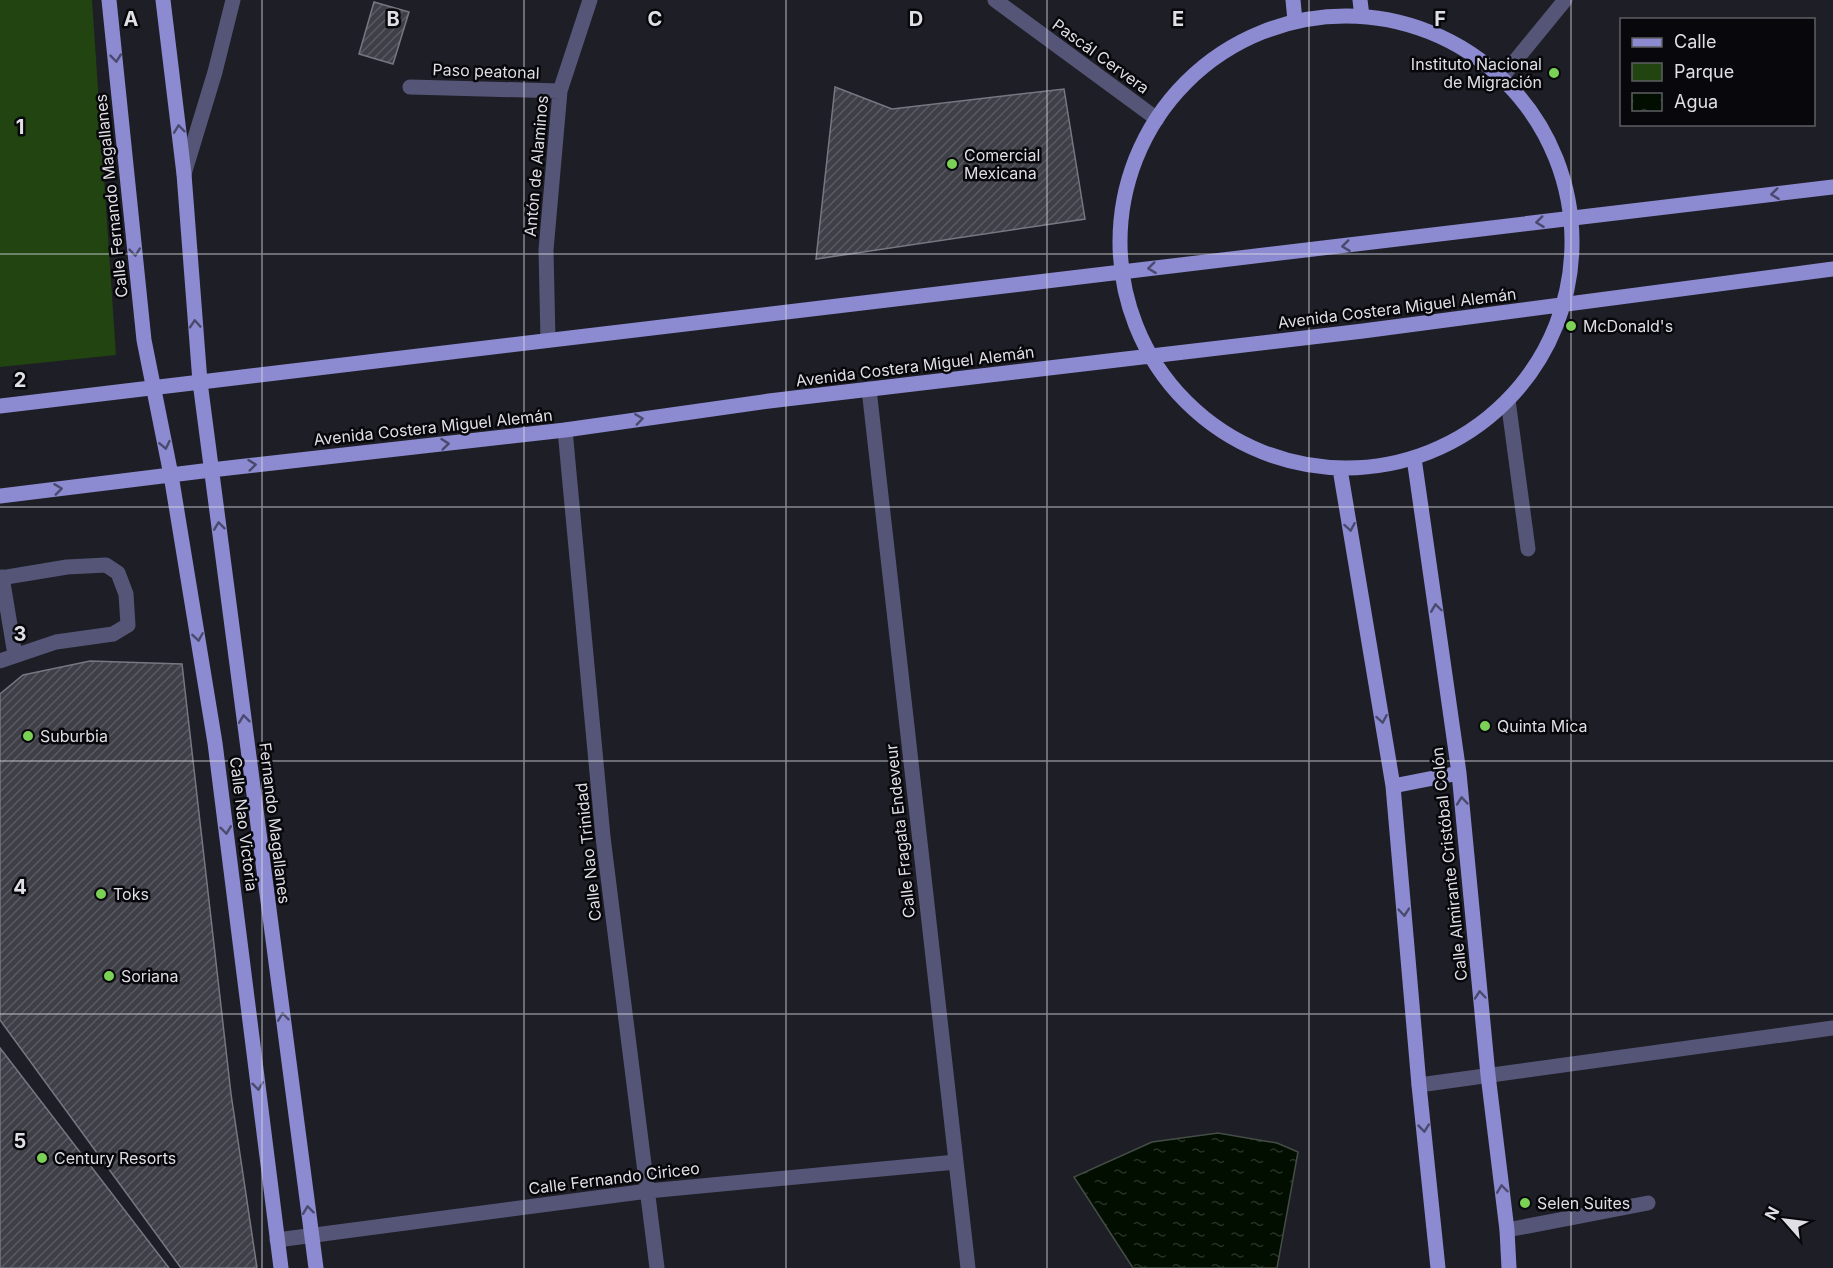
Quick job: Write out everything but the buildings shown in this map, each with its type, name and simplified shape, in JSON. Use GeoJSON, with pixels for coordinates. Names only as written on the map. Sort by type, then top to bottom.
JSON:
{"type":"FeatureCollection","features":[{"type":"Feature","properties":{"kind":"main road","name":"Calle Fernando Magallanes"},"geometry":{"type":"LineString","coordinates":[[109,0],[144,340],[152,388]]}},
{"type":"Feature","properties":{"kind":"main road"},"geometry":{"type":"LineString","coordinates":[[163,0],[184,174],[200,382]]}},
{"type":"Feature","properties":{"kind":"main road"},"geometry":{"type":"LineString","coordinates":[[1293,0],[1295,21]]}},
{"type":"Feature","properties":{"kind":"main road"},"geometry":{"type":"LineString","coordinates":[[1361,8],[1435,33],[1460,45],[1502,77],[1537,118],[1560,166],[1567,192],[1571,219],[1571,262],[1563,304],[1542,356],[1508,400],[1465,435],[1440,448],[1390,465],[1340,469],[1283,461],[1256,451],[1207,422],[1185,403],[1150,357],[1132,316],[1122,272],[1120,245],[1126,192],[1133,167],[1157,119],[1174,96],[1216,57],[1259,33],[1295,21],[1340,15],[1361,8]]}},
{"type":"Feature","properties":{"kind":"main road"},"geometry":{"type":"LineString","coordinates":[[0,406],[1833,187]]}},
{"type":"Feature","properties":{"kind":"main road","name":"Avenida Costera Miguel Alemán"},"geometry":{"type":"LineString","coordinates":[[0,496],[565,430],[757,402],[1150,357],[1833,269]]}},
{"type":"Feature","properties":{"kind":"main road","name":"Fernando Magallanes"},"geometry":{"type":"LineString","coordinates":[[200,382],[316,1268]]}},
{"type":"Feature","properties":{"kind":"main road","name":"Calle Nao Victoria"},"geometry":{"type":"LineString","coordinates":[[152,388],[171,475],[216,743],[281,1268]]}},
{"type":"Feature","properties":{"kind":"main road","name":"Calle Almirante Cristóbal Colón"},"geometry":{"type":"LineString","coordinates":[[1414,458],[1460,773],[1509,1268]]}},
{"type":"Feature","properties":{"kind":"main road"},"geometry":{"type":"LineString","coordinates":[[1340,469],[1394,786],[1419,1085],[1438,1268]]}},
{"type":"Feature","properties":{"kind":"main road"},"geometry":{"type":"LineString","coordinates":[[1394,786],[1460,773]]}},
{"type":"Feature","properties":{"kind":"street"},"geometry":{"type":"LineString","coordinates":[[184,174],[215,72],[233,0]]}},
{"type":"Feature","properties":{"kind":"street","name":"Antón de Alaminos"},"geometry":{"type":"LineString","coordinates":[[548,340],[546,250],[560,91],[590,0]]}},
{"type":"Feature","properties":{"kind":"street","name":"Pascál Cervera"},"geometry":{"type":"LineString","coordinates":[[995,0],[1157,119]]}},
{"type":"Feature","properties":{"kind":"street"},"geometry":{"type":"LineString","coordinates":[[1502,77],[1565,0]]}},
{"type":"Feature","properties":{"kind":"street","name":"Paso peatonal"},"geometry":{"type":"LineString","coordinates":[[410,87],[560,91]]}},
{"type":"Feature","properties":{"kind":"street","name":"Calle Fragata Endeveur"},"geometry":{"type":"LineString","coordinates":[[869,389],[968,1268]]}},
{"type":"Feature","properties":{"kind":"street"},"geometry":{"type":"LineString","coordinates":[[1508,400],[1528,549]]}},
{"type":"Feature","properties":{"kind":"street","name":"Calle Nao Trinidad"},"geometry":{"type":"LineString","coordinates":[[565,430],[603,837],[657,1268]]}},
{"type":"Feature","properties":{"kind":"street"},"geometry":{"type":"LineString","coordinates":[[0,661],[56,642],[113,634],[128,625],[126,594],[117,573],[106,565],[67,567],[1,578],[15,655]]}},
{"type":"Feature","properties":{"kind":"street"},"geometry":{"type":"LineString","coordinates":[[1419,1085],[1833,1028]]}},
{"type":"Feature","properties":{"kind":"street","name":"Calle Fernando Ciriceo"},"geometry":{"type":"LineString","coordinates":[[277,1240],[648,1191],[956,1162]]}},
{"type":"Feature","properties":{"kind":"street"},"geometry":{"type":"LineString","coordinates":[[1507,1230],[1648,1203]]}},
{"type":"Feature","properties":{"kind":"green space"},"geometry":{"type":"Polygon","coordinates":[[[0,0],[92,0],[116,355],[0,367],[0,0]]]}},
{"type":"Feature","properties":{"kind":"water"},"geometry":{"type":"Polygon","coordinates":[[[1218,1133],[1277,1143],[1298,1152],[1277,1268],[1133,1268],[1074,1177],[1152,1142],[1218,1133]]]}},
{"type":"Feature","properties":{"kind":"place","name":"Instituto Nacional de Migración"},"geometry":{"type":"Point","coordinates":[1554,73]}},
{"type":"Feature","properties":{"kind":"place","name":"Comercial Mexicana"},"geometry":{"type":"Point","coordinates":[952,164]}},
{"type":"Feature","properties":{"kind":"place","name":"McDonald's"},"geometry":{"type":"Point","coordinates":[1571,326]}},
{"type":"Feature","properties":{"kind":"place","name":"Quinta Mica"},"geometry":{"type":"Point","coordinates":[1485,726]}},
{"type":"Feature","properties":{"kind":"place","name":"Suburbia"},"geometry":{"type":"Point","coordinates":[28,736]}},
{"type":"Feature","properties":{"kind":"place","name":"Toks"},"geometry":{"type":"Point","coordinates":[101,894]}},
{"type":"Feature","properties":{"kind":"place","name":"Soriana"},"geometry":{"type":"Point","coordinates":[109,976]}},
{"type":"Feature","properties":{"kind":"place","name":"Century Resorts"},"geometry":{"type":"Point","coordinates":[42,1158]}},
{"type":"Feature","properties":{"kind":"place","name":"Selen Suites"},"geometry":{"type":"Point","coordinates":[1525,1203]}}]}
